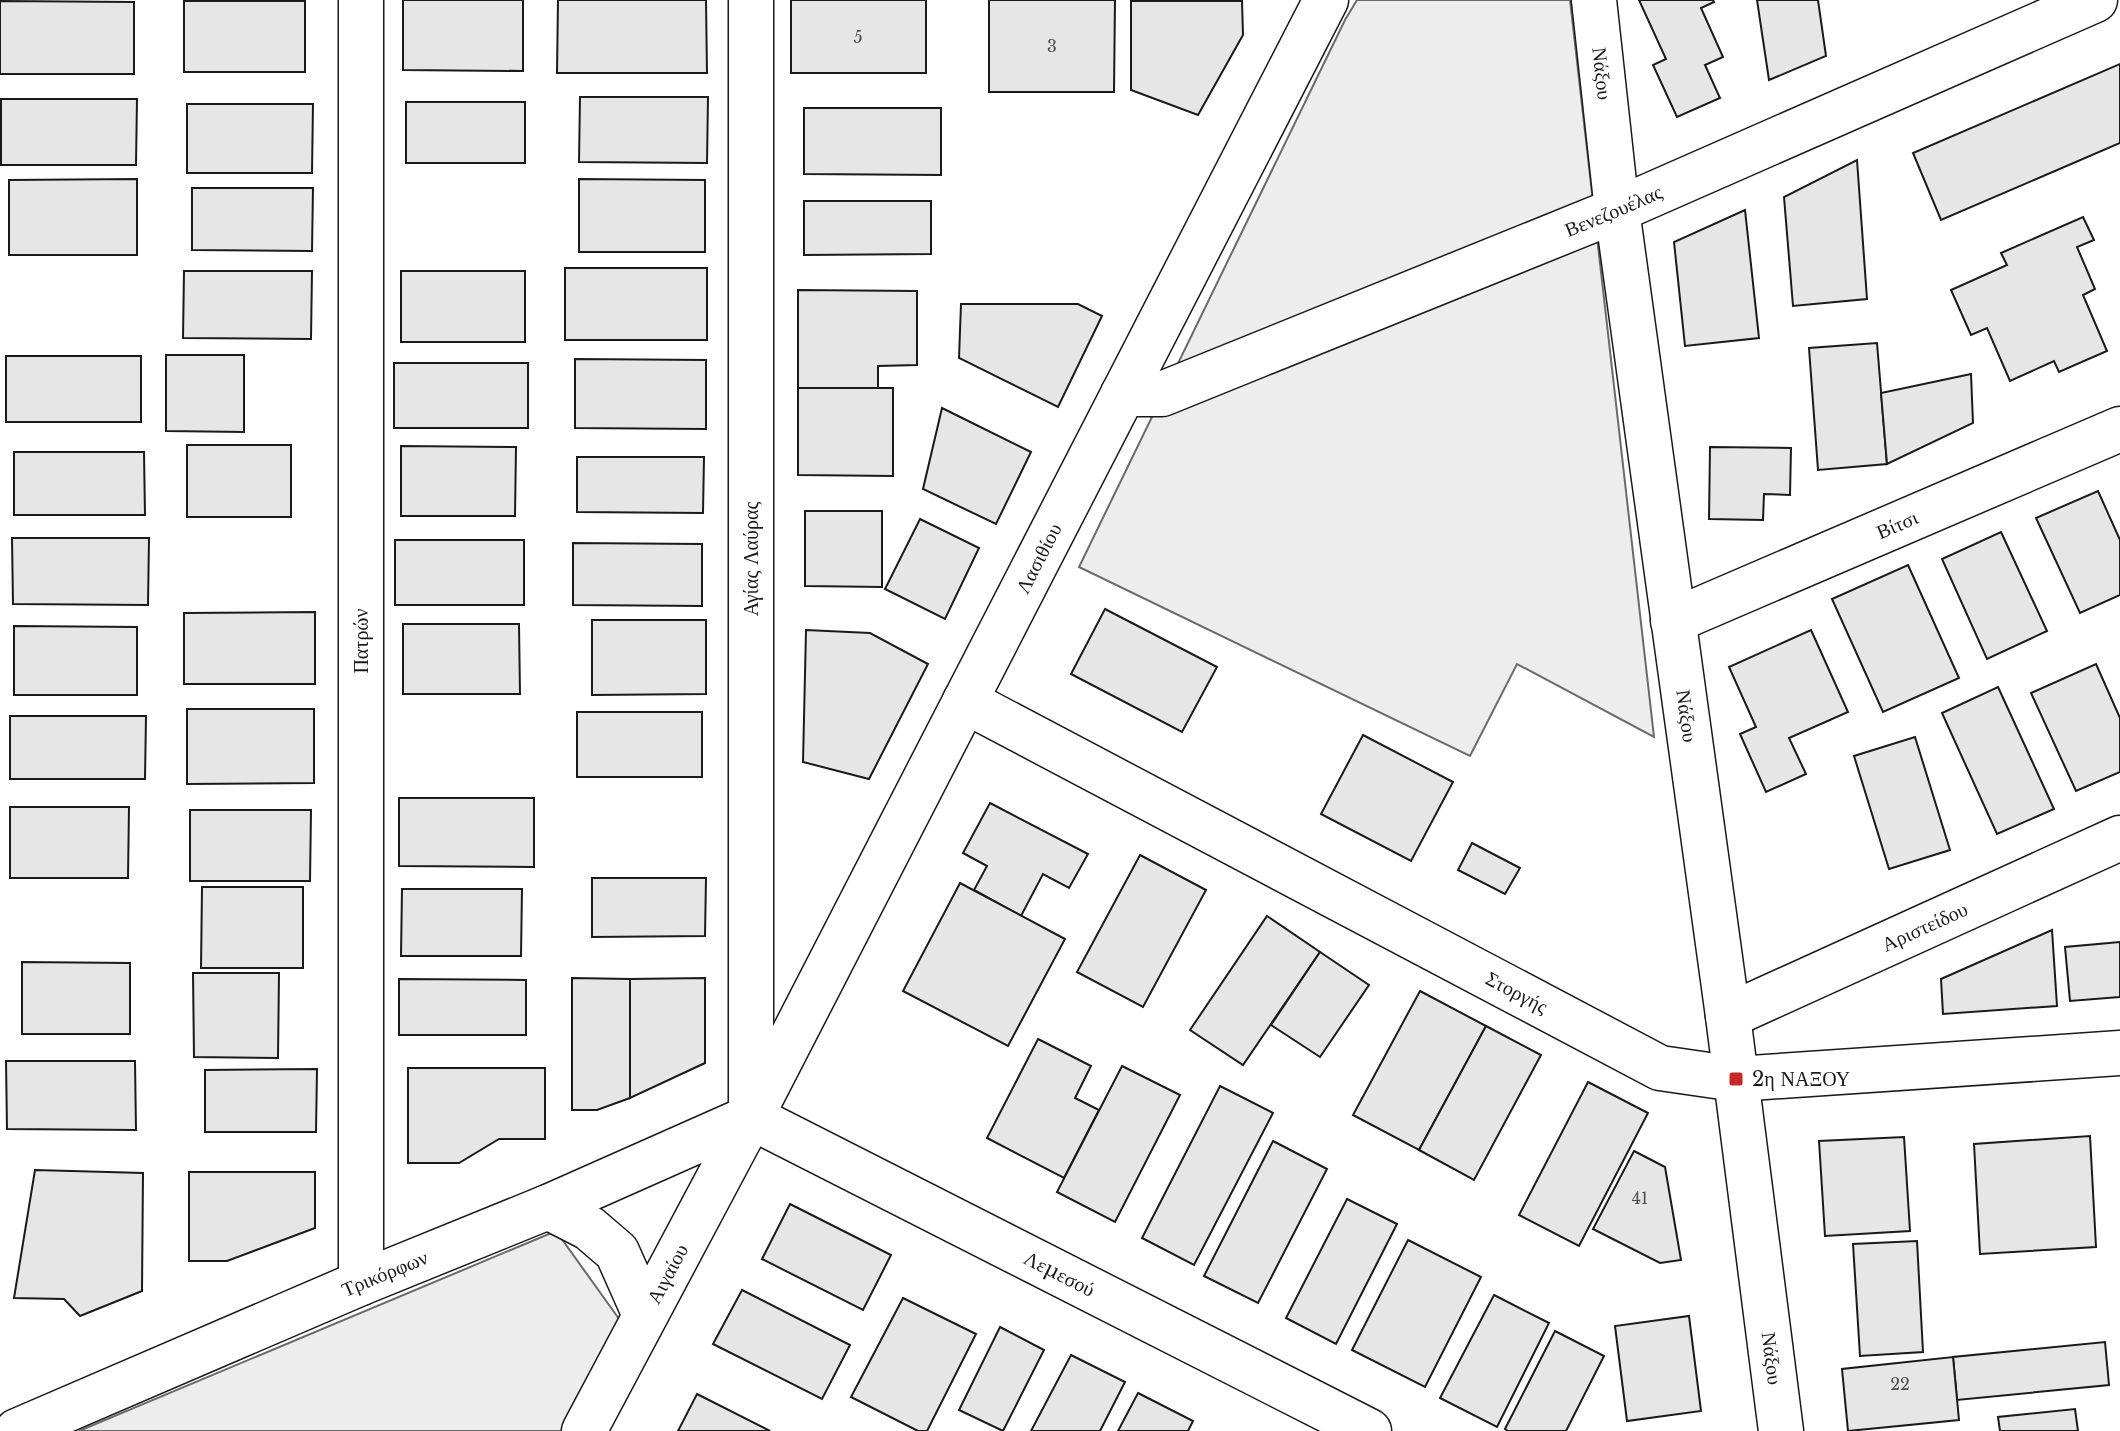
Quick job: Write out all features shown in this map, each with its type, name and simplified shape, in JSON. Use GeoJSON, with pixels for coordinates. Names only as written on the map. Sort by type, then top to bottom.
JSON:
{"type":"FeatureCollection","features":[{"type":"Feature","properties":{"kind":"street","name":"Πατρών"},"geometry":{"type":"LineString","coordinates":[[361,0],[361,1283]]}},
{"type":"Feature","properties":{"kind":"street","name":"Αγίας Λαύρας"},"geometry":{"type":"LineString","coordinates":[[751,0],[751,1117]]}},
{"type":"Feature","properties":{"kind":"street","name":"Λασιθίου"},"geometry":{"type":"LineString","coordinates":[[751,1117],[1326,0]]}},
{"type":"Feature","properties":{"kind":"street","name":"Νάξου"},"geometry":{"type":"LineString","coordinates":[[1594,0],[1617,210],[1728,1016],[1781,1431]]}},
{"type":"Feature","properties":{"kind":"street","name":"Βενεζουέλας"},"geometry":{"type":"LineString","coordinates":[[1123,394],[1162,394],[1617,210],[2095,0]]}},
{"type":"Feature","properties":{"kind":"street","name":"Βίτσι"},"geometry":{"type":"LineString","coordinates":[[1673,621],[2120,429]]}},
{"type":"Feature","properties":{"kind":"street","name":"Στοργής"},"geometry":{"type":"LineString","coordinates":[[965,701],[1660,1068],[1736,1079],[2120,1053]]}},
{"type":"Feature","properties":{"kind":"street","name":"Αριστείδου"},"geometry":{"type":"LineString","coordinates":[[1728,1016],[2120,838]]}},
{"type":"Feature","properties":{"kind":"street","name":"Τρικόρφων"},"geometry":{"type":"LineString","coordinates":[[17,1431],[361,1283],[548,1207],[751,1117]]}},
{"type":"Feature","properties":{"kind":"street","name":"Αιγαίου"},"geometry":{"type":"LineString","coordinates":[[584,1431],[751,1117]]}},
{"type":"Feature","properties":{"kind":"street","name":"Λεμεσού"},"geometry":{"type":"LineString","coordinates":[[751,1117],[1369,1431]]}},
{"type":"Feature","properties":{"kind":"street"},"geometry":{"type":"LineString","coordinates":[[548,1207],[589,1228],[617,1252],[645,1315]]}},
{"type":"Feature","properties":{"kind":"shaded area"},"geometry":{"type":"Polygon","coordinates":[[[1357,0],[1570,0],[1654,737],[1517,664],[1470,756],[1079,567],[1357,0]]]}},
{"type":"Feature","properties":{"kind":"shaded area"},"geometry":{"type":"Polygon","coordinates":[[[556,1231],[622,1323],[565,1431],[79,1431],[556,1231]]]}},
{"type":"Feature","properties":{"kind":"building"},"geometry":{"type":"Polygon","coordinates":[[[403,0],[523,0],[523,71],[403,70],[403,0]]]}},
{"type":"Feature","properties":{"kind":"building"},"geometry":{"type":"Polygon","coordinates":[[[558,0],[706,0],[707,73],[557,73],[558,0]]]}},
{"type":"Feature","properties":{"kind":"building"},"geometry":{"type":"Polygon","coordinates":[[[791,0],[926,0],[926,73],[791,73],[791,0]]]}},
{"type":"Feature","properties":{"kind":"building"},"geometry":{"type":"Polygon","coordinates":[[[989,0],[1115,0],[1114,92],[989,92],[989,0]]]}},
{"type":"Feature","properties":{"kind":"building"},"geometry":{"type":"Polygon","coordinates":[[[1639,0],[1713,0],[1701,8],[1723,57],[1705,65],[1720,98],[1677,117],[1653,65],[1666,59],[1639,0]]]}},
{"type":"Feature","properties":{"kind":"building"},"geometry":{"type":"Polygon","coordinates":[[[1757,0],[1818,0],[1826,56],[1769,80],[1757,0]]]}},
{"type":"Feature","properties":{"kind":"building"},"geometry":{"type":"Polygon","coordinates":[[[0,1],[134,2],[134,74],[0,74],[0,1]]]}},
{"type":"Feature","properties":{"kind":"building"},"geometry":{"type":"Polygon","coordinates":[[[184,1],[305,1],[305,72],[184,72],[184,1]]]}},
{"type":"Feature","properties":{"kind":"building"},"geometry":{"type":"Polygon","coordinates":[[[1131,1],[1242,1],[1243,35],[1198,115],[1131,90],[1131,1]]]}},
{"type":"Feature","properties":{"kind":"building"},"geometry":{"type":"Polygon","coordinates":[[[2120,64],[2120,143],[1941,220],[1913,153],[2120,64]]]}},
{"type":"Feature","properties":{"kind":"building"},"geometry":{"type":"Polygon","coordinates":[[[580,97],[708,97],[707,163],[579,162],[580,97]]]}},
{"type":"Feature","properties":{"kind":"building"},"geometry":{"type":"Polygon","coordinates":[[[1,99],[137,99],[136,165],[1,165],[1,99]]]}},
{"type":"Feature","properties":{"kind":"building"},"geometry":{"type":"Polygon","coordinates":[[[406,102],[525,102],[525,163],[406,163],[406,102]]]}},
{"type":"Feature","properties":{"kind":"building"},"geometry":{"type":"Polygon","coordinates":[[[187,104],[313,104],[312,173],[187,173],[187,104]]]}},
{"type":"Feature","properties":{"kind":"building"},"geometry":{"type":"Polygon","coordinates":[[[804,108],[941,108],[941,175],[804,174],[804,108]]]}},
{"type":"Feature","properties":{"kind":"building"},"geometry":{"type":"Polygon","coordinates":[[[1857,160],[1867,299],[1793,306],[1784,197],[1857,160]]]}},
{"type":"Feature","properties":{"kind":"building"},"geometry":{"type":"Polygon","coordinates":[[[137,179],[137,255],[9,255],[9,180],[137,179]]]}},
{"type":"Feature","properties":{"kind":"building"},"geometry":{"type":"Polygon","coordinates":[[[579,179],[705,180],[705,252],[579,252],[579,179]]]}},
{"type":"Feature","properties":{"kind":"building"},"geometry":{"type":"Polygon","coordinates":[[[192,188],[313,188],[312,251],[192,250],[192,188]]]}},
{"type":"Feature","properties":{"kind":"building"},"geometry":{"type":"Polygon","coordinates":[[[804,201],[931,201],[931,254],[804,255],[804,201]]]}},
{"type":"Feature","properties":{"kind":"building"},"geometry":{"type":"Polygon","coordinates":[[[1745,210],[1759,338],[1685,346],[1674,242],[1745,210]]]}},
{"type":"Feature","properties":{"kind":"building"},"geometry":{"type":"Polygon","coordinates":[[[2083,217],[2094,240],[2077,247],[2095,289],[2083,295],[2107,351],[2059,372],[2054,361],[2010,381],[1987,328],[1971,335],[1951,290],[2007,265],[2001,253],[2083,217]]]}},
{"type":"Feature","properties":{"kind":"building"},"geometry":{"type":"Polygon","coordinates":[[[565,268],[707,268],[707,340],[565,340],[565,268]]]}},
{"type":"Feature","properties":{"kind":"building"},"geometry":{"type":"Polygon","coordinates":[[[184,271],[312,271],[311,339],[183,338],[184,271]]]}},
{"type":"Feature","properties":{"kind":"building"},"geometry":{"type":"Polygon","coordinates":[[[401,271],[525,271],[525,342],[401,342],[401,271]]]}},
{"type":"Feature","properties":{"kind":"building"},"geometry":{"type":"Polygon","coordinates":[[[798,290],[917,291],[917,365],[878,366],[878,388],[798,388],[798,290]]]}},
{"type":"Feature","properties":{"kind":"building"},"geometry":{"type":"Polygon","coordinates":[[[961,304],[1078,304],[1102,316],[1058,407],[959,358],[961,304]]]}},
{"type":"Feature","properties":{"kind":"building"},"geometry":{"type":"Polygon","coordinates":[[[1877,343],[1887,464],[1818,470],[1809,348],[1877,343]]]}},
{"type":"Feature","properties":{"kind":"building"},"geometry":{"type":"Polygon","coordinates":[[[166,355],[244,355],[244,432],[166,431],[166,355]]]}},
{"type":"Feature","properties":{"kind":"building"},"geometry":{"type":"Polygon","coordinates":[[[6,356],[141,356],[141,422],[6,422],[6,356]]]}},
{"type":"Feature","properties":{"kind":"building"},"geometry":{"type":"Polygon","coordinates":[[[575,359],[706,360],[706,429],[575,428],[575,359]]]}},
{"type":"Feature","properties":{"kind":"building"},"geometry":{"type":"Polygon","coordinates":[[[394,363],[528,363],[528,428],[394,428],[394,363]]]}},
{"type":"Feature","properties":{"kind":"building"},"geometry":{"type":"Polygon","coordinates":[[[1971,374],[1973,423],[1887,464],[1881,393],[1971,374]]]}},
{"type":"Feature","properties":{"kind":"building"},"geometry":{"type":"Polygon","coordinates":[[[798,388],[893,388],[893,476],[798,475],[798,388]]]}},
{"type":"Feature","properties":{"kind":"building"},"geometry":{"type":"Polygon","coordinates":[[[942,408],[1031,452],[996,524],[923,489],[942,408]]]}},
{"type":"Feature","properties":{"kind":"building"},"geometry":{"type":"Polygon","coordinates":[[[187,445],[291,445],[291,517],[187,517],[187,445]]]}},
{"type":"Feature","properties":{"kind":"building"},"geometry":{"type":"Polygon","coordinates":[[[401,446],[516,447],[515,516],[401,516],[401,446]]]}},
{"type":"Feature","properties":{"kind":"building"},"geometry":{"type":"Polygon","coordinates":[[[1710,447],[1791,448],[1790,495],[1764,494],[1763,520],[1709,519],[1710,447]]]}},
{"type":"Feature","properties":{"kind":"building"},"geometry":{"type":"Polygon","coordinates":[[[14,452],[144,452],[145,515],[14,515],[14,452]]]}},
{"type":"Feature","properties":{"kind":"building"},"geometry":{"type":"Polygon","coordinates":[[[577,457],[704,457],[703,513],[577,512],[577,457]]]}},
{"type":"Feature","properties":{"kind":"building"},"geometry":{"type":"Polygon","coordinates":[[[2098,491],[2120,540],[2120,595],[2080,613],[2036,518],[2098,491]]]}},
{"type":"Feature","properties":{"kind":"building"},"geometry":{"type":"Polygon","coordinates":[[[805,511],[882,511],[882,587],[805,586],[805,511]]]}},
{"type":"Feature","properties":{"kind":"building"},"geometry":{"type":"Polygon","coordinates":[[[920,519],[979,548],[945,619],[885,589],[920,519]]]}},
{"type":"Feature","properties":{"kind":"building"},"geometry":{"type":"Polygon","coordinates":[[[2001,532],[2047,631],[1987,659],[1942,559],[2001,532]]]}},
{"type":"Feature","properties":{"kind":"building"},"geometry":{"type":"Polygon","coordinates":[[[12,538],[149,538],[148,605],[13,604],[12,538]]]}},
{"type":"Feature","properties":{"kind":"building"},"geometry":{"type":"Polygon","coordinates":[[[395,540],[524,540],[524,605],[395,605],[395,540]]]}},
{"type":"Feature","properties":{"kind":"building"},"geometry":{"type":"Polygon","coordinates":[[[573,543],[702,544],[702,606],[573,605],[573,543]]]}},
{"type":"Feature","properties":{"kind":"building"},"geometry":{"type":"Polygon","coordinates":[[[1908,565],[1959,678],[1883,712],[1832,599],[1908,565]]]}},
{"type":"Feature","properties":{"kind":"building"},"geometry":{"type":"Polygon","coordinates":[[[1105,609],[1217,667],[1182,732],[1071,674],[1105,609]]]}},
{"type":"Feature","properties":{"kind":"building"},"geometry":{"type":"Polygon","coordinates":[[[315,612],[315,684],[184,684],[184,613],[315,612]]]}},
{"type":"Feature","properties":{"kind":"building"},"geometry":{"type":"Polygon","coordinates":[[[592,620],[706,620],[706,694],[592,695],[592,620]]]}},
{"type":"Feature","properties":{"kind":"building"},"geometry":{"type":"Polygon","coordinates":[[[403,624],[519,624],[520,694],[403,694],[403,624]]]}},
{"type":"Feature","properties":{"kind":"building"},"geometry":{"type":"Polygon","coordinates":[[[14,626],[137,627],[137,695],[14,695],[14,626]]]}},
{"type":"Feature","properties":{"kind":"building"},"geometry":{"type":"Polygon","coordinates":[[[806,630],[870,633],[928,664],[869,779],[803,762],[806,630]]]}},
{"type":"Feature","properties":{"kind":"building"},"geometry":{"type":"Polygon","coordinates":[[[1811,630],[1848,712],[1789,738],[1806,774],[1766,792],[1740,734],[1756,727],[1729,667],[1811,630]]]}},
{"type":"Feature","properties":{"kind":"building"},"geometry":{"type":"Polygon","coordinates":[[[2096,664],[2120,718],[2120,772],[2076,791],[2031,693],[2096,664]]]}},
{"type":"Feature","properties":{"kind":"building"},"geometry":{"type":"Polygon","coordinates":[[[1998,687],[2054,809],[1997,834],[1942,713],[1998,687]]]}},
{"type":"Feature","properties":{"kind":"building"},"geometry":{"type":"Polygon","coordinates":[[[187,709],[314,709],[314,783],[187,784],[187,709]]]}},
{"type":"Feature","properties":{"kind":"building"},"geometry":{"type":"Polygon","coordinates":[[[577,712],[702,712],[702,777],[577,777],[577,712]]]}},
{"type":"Feature","properties":{"kind":"building"},"geometry":{"type":"Polygon","coordinates":[[[10,716],[146,716],[145,779],[10,779],[10,716]]]}},
{"type":"Feature","properties":{"kind":"building"},"geometry":{"type":"Polygon","coordinates":[[[1363,735],[1453,782],[1411,861],[1321,814],[1363,735]]]}},
{"type":"Feature","properties":{"kind":"building"},"geometry":{"type":"Polygon","coordinates":[[[1915,737],[1950,850],[1889,869],[1854,756],[1915,737]]]}},
{"type":"Feature","properties":{"kind":"building"},"geometry":{"type":"Polygon","coordinates":[[[399,798],[534,798],[534,867],[399,866],[399,798]]]}},
{"type":"Feature","properties":{"kind":"building"},"geometry":{"type":"Polygon","coordinates":[[[990,803],[1088,854],[1069,888],[1043,874],[1021,916],[974,890],[987,866],[963,853],[990,803]]]}},
{"type":"Feature","properties":{"kind":"building"},"geometry":{"type":"Polygon","coordinates":[[[10,807],[129,807],[128,878],[10,878],[10,807]]]}},
{"type":"Feature","properties":{"kind":"building"},"geometry":{"type":"Polygon","coordinates":[[[190,810],[311,810],[310,881],[190,881],[190,810]]]}},
{"type":"Feature","properties":{"kind":"building"},"geometry":{"type":"Polygon","coordinates":[[[1472,843],[1520,868],[1505,894],[1458,870],[1472,843]]]}},
{"type":"Feature","properties":{"kind":"building"},"geometry":{"type":"Polygon","coordinates":[[[1140,855],[1206,890],[1143,1007],[1077,972],[1140,855]]]}},
{"type":"Feature","properties":{"kind":"building"},"geometry":{"type":"Polygon","coordinates":[[[592,878],[706,878],[705,936],[592,937],[592,878]]]}},
{"type":"Feature","properties":{"kind":"building"},"geometry":{"type":"Polygon","coordinates":[[[960,883],[1065,939],[1008,1046],[903,991],[960,883]]]}},
{"type":"Feature","properties":{"kind":"building"},"geometry":{"type":"Polygon","coordinates":[[[202,887],[303,887],[303,968],[201,968],[202,887]]]}},
{"type":"Feature","properties":{"kind":"building"},"geometry":{"type":"Polygon","coordinates":[[[402,889],[522,889],[521,956],[401,956],[402,889]]]}},
{"type":"Feature","properties":{"kind":"building"},"geometry":{"type":"Polygon","coordinates":[[[1267,916],[1320,952],[1243,1065],[1190,1030],[1267,916]]]}},
{"type":"Feature","properties":{"kind":"building"},"geometry":{"type":"Polygon","coordinates":[[[2052,930],[2057,1006],[1943,1014],[1941,979],[2052,930]]]}},
{"type":"Feature","properties":{"kind":"building"},"geometry":{"type":"Polygon","coordinates":[[[2120,942],[2120,997],[2070,1001],[2065,947],[2120,942]]]}},
{"type":"Feature","properties":{"kind":"building"},"geometry":{"type":"Polygon","coordinates":[[[1320,952],[1369,985],[1320,1057],[1271,1025],[1320,952]]]}},
{"type":"Feature","properties":{"kind":"building"},"geometry":{"type":"Polygon","coordinates":[[[22,962],[130,963],[130,1034],[22,1034],[22,962]]]}},
{"type":"Feature","properties":{"kind":"building"},"geometry":{"type":"Polygon","coordinates":[[[193,973],[279,973],[278,1058],[194,1057],[193,973]]]}},
{"type":"Feature","properties":{"kind":"building"},"geometry":{"type":"Polygon","coordinates":[[[572,978],[630,979],[630,1098],[597,1110],[572,1110],[572,978]]]}},
{"type":"Feature","properties":{"kind":"building"},"geometry":{"type":"Polygon","coordinates":[[[705,978],[705,1063],[630,1098],[630,979],[705,978]]]}},
{"type":"Feature","properties":{"kind":"building"},"geometry":{"type":"Polygon","coordinates":[[[399,979],[526,980],[526,1035],[399,1035],[399,979]]]}},
{"type":"Feature","properties":{"kind":"building"},"geometry":{"type":"Polygon","coordinates":[[[1420,991],[1486,1026],[1419,1150],[1353,1115],[1420,991]]]}},
{"type":"Feature","properties":{"kind":"building"},"geometry":{"type":"Polygon","coordinates":[[[1486,1026],[1541,1055],[1474,1180],[1419,1150],[1486,1026]]]}},
{"type":"Feature","properties":{"kind":"building"},"geometry":{"type":"Polygon","coordinates":[[[1038,1039],[1091,1066],[1075,1098],[1099,1110],[1064,1178],[987,1138],[1038,1039]]]}},
{"type":"Feature","properties":{"kind":"building"},"geometry":{"type":"Polygon","coordinates":[[[6,1061],[135,1061],[136,1130],[7,1129],[6,1061]]]}},
{"type":"Feature","properties":{"kind":"building"},"geometry":{"type":"Polygon","coordinates":[[[1122,1066],[1180,1095],[1115,1222],[1057,1192],[1122,1066]]]}},
{"type":"Feature","properties":{"kind":"building"},"geometry":{"type":"Polygon","coordinates":[[[408,1068],[545,1068],[545,1139],[499,1139],[459,1163],[408,1163],[408,1068]]]}},
{"type":"Feature","properties":{"kind":"building"},"geometry":{"type":"Polygon","coordinates":[[[317,1069],[316,1132],[205,1132],[205,1070],[317,1069]]]}},
{"type":"Feature","properties":{"kind":"building"},"geometry":{"type":"Polygon","coordinates":[[[1588,1082],[1648,1113],[1579,1246],[1519,1215],[1588,1082]]]}},
{"type":"Feature","properties":{"kind":"building"},"geometry":{"type":"Polygon","coordinates":[[[1220,1086],[1273,1113],[1194,1265],[1142,1238],[1220,1086]]]}},
{"type":"Feature","properties":{"kind":"building"},"geometry":{"type":"Polygon","coordinates":[[[2090,1136],[2096,1247],[1980,1254],[1974,1144],[2090,1136]]]}},
{"type":"Feature","properties":{"kind":"building"},"geometry":{"type":"Polygon","coordinates":[[[1904,1137],[1910,1231],[1825,1236],[1819,1141],[1904,1137]]]}},
{"type":"Feature","properties":{"kind":"building"},"geometry":{"type":"Polygon","coordinates":[[[1273,1141],[1327,1169],[1258,1303],[1204,1276],[1273,1141]]]}},
{"type":"Feature","properties":{"kind":"building"},"geometry":{"type":"Polygon","coordinates":[[[1634,1151],[1665,1167],[1681,1260],[1660,1263],[1593,1229],[1634,1151]]]}},
{"type":"Feature","properties":{"kind":"building"},"geometry":{"type":"Polygon","coordinates":[[[35,1170],[143,1173],[142,1291],[80,1316],[64,1299],[14,1298],[35,1170]]]}},
{"type":"Feature","properties":{"kind":"building"},"geometry":{"type":"Polygon","coordinates":[[[189,1172],[315,1172],[315,1228],[227,1261],[189,1261],[189,1172]]]}},
{"type":"Feature","properties":{"kind":"building"},"geometry":{"type":"Polygon","coordinates":[[[1347,1199],[1397,1224],[1336,1344],[1286,1318],[1347,1199]]]}},
{"type":"Feature","properties":{"kind":"building"},"geometry":{"type":"Polygon","coordinates":[[[790,1204],[891,1255],[863,1310],[762,1259],[790,1204]]]}},
{"type":"Feature","properties":{"kind":"building"},"geometry":{"type":"Polygon","coordinates":[[[1408,1240],[1481,1277],[1425,1387],[1352,1350],[1408,1240]]]}},
{"type":"Feature","properties":{"kind":"building"},"geometry":{"type":"Polygon","coordinates":[[[1917,1241],[1923,1352],[1860,1356],[1853,1244],[1917,1241]]]}},
{"type":"Feature","properties":{"kind":"building"},"geometry":{"type":"Polygon","coordinates":[[[742,1290],[850,1345],[822,1399],[713,1344],[742,1290]]]}},
{"type":"Feature","properties":{"kind":"building"},"geometry":{"type":"Polygon","coordinates":[[[1494,1295],[1549,1323],[1497,1427],[1440,1398],[1494,1295]]]}},
{"type":"Feature","properties":{"kind":"building"},"geometry":{"type":"Polygon","coordinates":[[[903,1298],[976,1334],[927,1431],[918,1431],[851,1397],[903,1298]]]}},
{"type":"Feature","properties":{"kind":"building"},"geometry":{"type":"Polygon","coordinates":[[[1689,1316],[1701,1411],[1627,1421],[1615,1326],[1689,1316]]]}},
{"type":"Feature","properties":{"kind":"building"},"geometry":{"type":"Polygon","coordinates":[[[1000,1327],[1044,1350],[1003,1431],[959,1410],[1000,1327]]]}},
{"type":"Feature","properties":{"kind":"building"},"geometry":{"type":"Polygon","coordinates":[[[1555,1331],[1604,1356],[1566,1431],[1508,1431],[1505,1429],[1555,1331]]]}},
{"type":"Feature","properties":{"kind":"building"},"geometry":{"type":"Polygon","coordinates":[[[2105,1342],[2109,1385],[1957,1400],[1953,1357],[2105,1342]]]}},
{"type":"Feature","properties":{"kind":"building"},"geometry":{"type":"Polygon","coordinates":[[[1071,1355],[1125,1382],[1100,1431],[1031,1431],[1071,1355]]]}},
{"type":"Feature","properties":{"kind":"building"},"geometry":{"type":"Polygon","coordinates":[[[1953,1357],[1959,1420],[1848,1431],[1842,1369],[1953,1357]]]}},
{"type":"Feature","properties":{"kind":"building"},"geometry":{"type":"Polygon","coordinates":[[[1138,1393],[1193,1421],[1188,1431],[1118,1431],[1138,1393]]]}},
{"type":"Feature","properties":{"kind":"building"},"geometry":{"type":"Polygon","coordinates":[[[697,1394],[770,1431],[678,1431],[697,1394]]]}},
{"type":"Feature","properties":{"kind":"building"},"geometry":{"type":"Polygon","coordinates":[[[2075,1409],[2078,1431],[2000,1431],[1998,1417],[2075,1409]]]}},
{"type":"Feature","properties":{"kind":"place","name":"2η ΝΑΞΟΥ"},"geometry":{"type":"Point","coordinates":[1736,1079]}}]}
